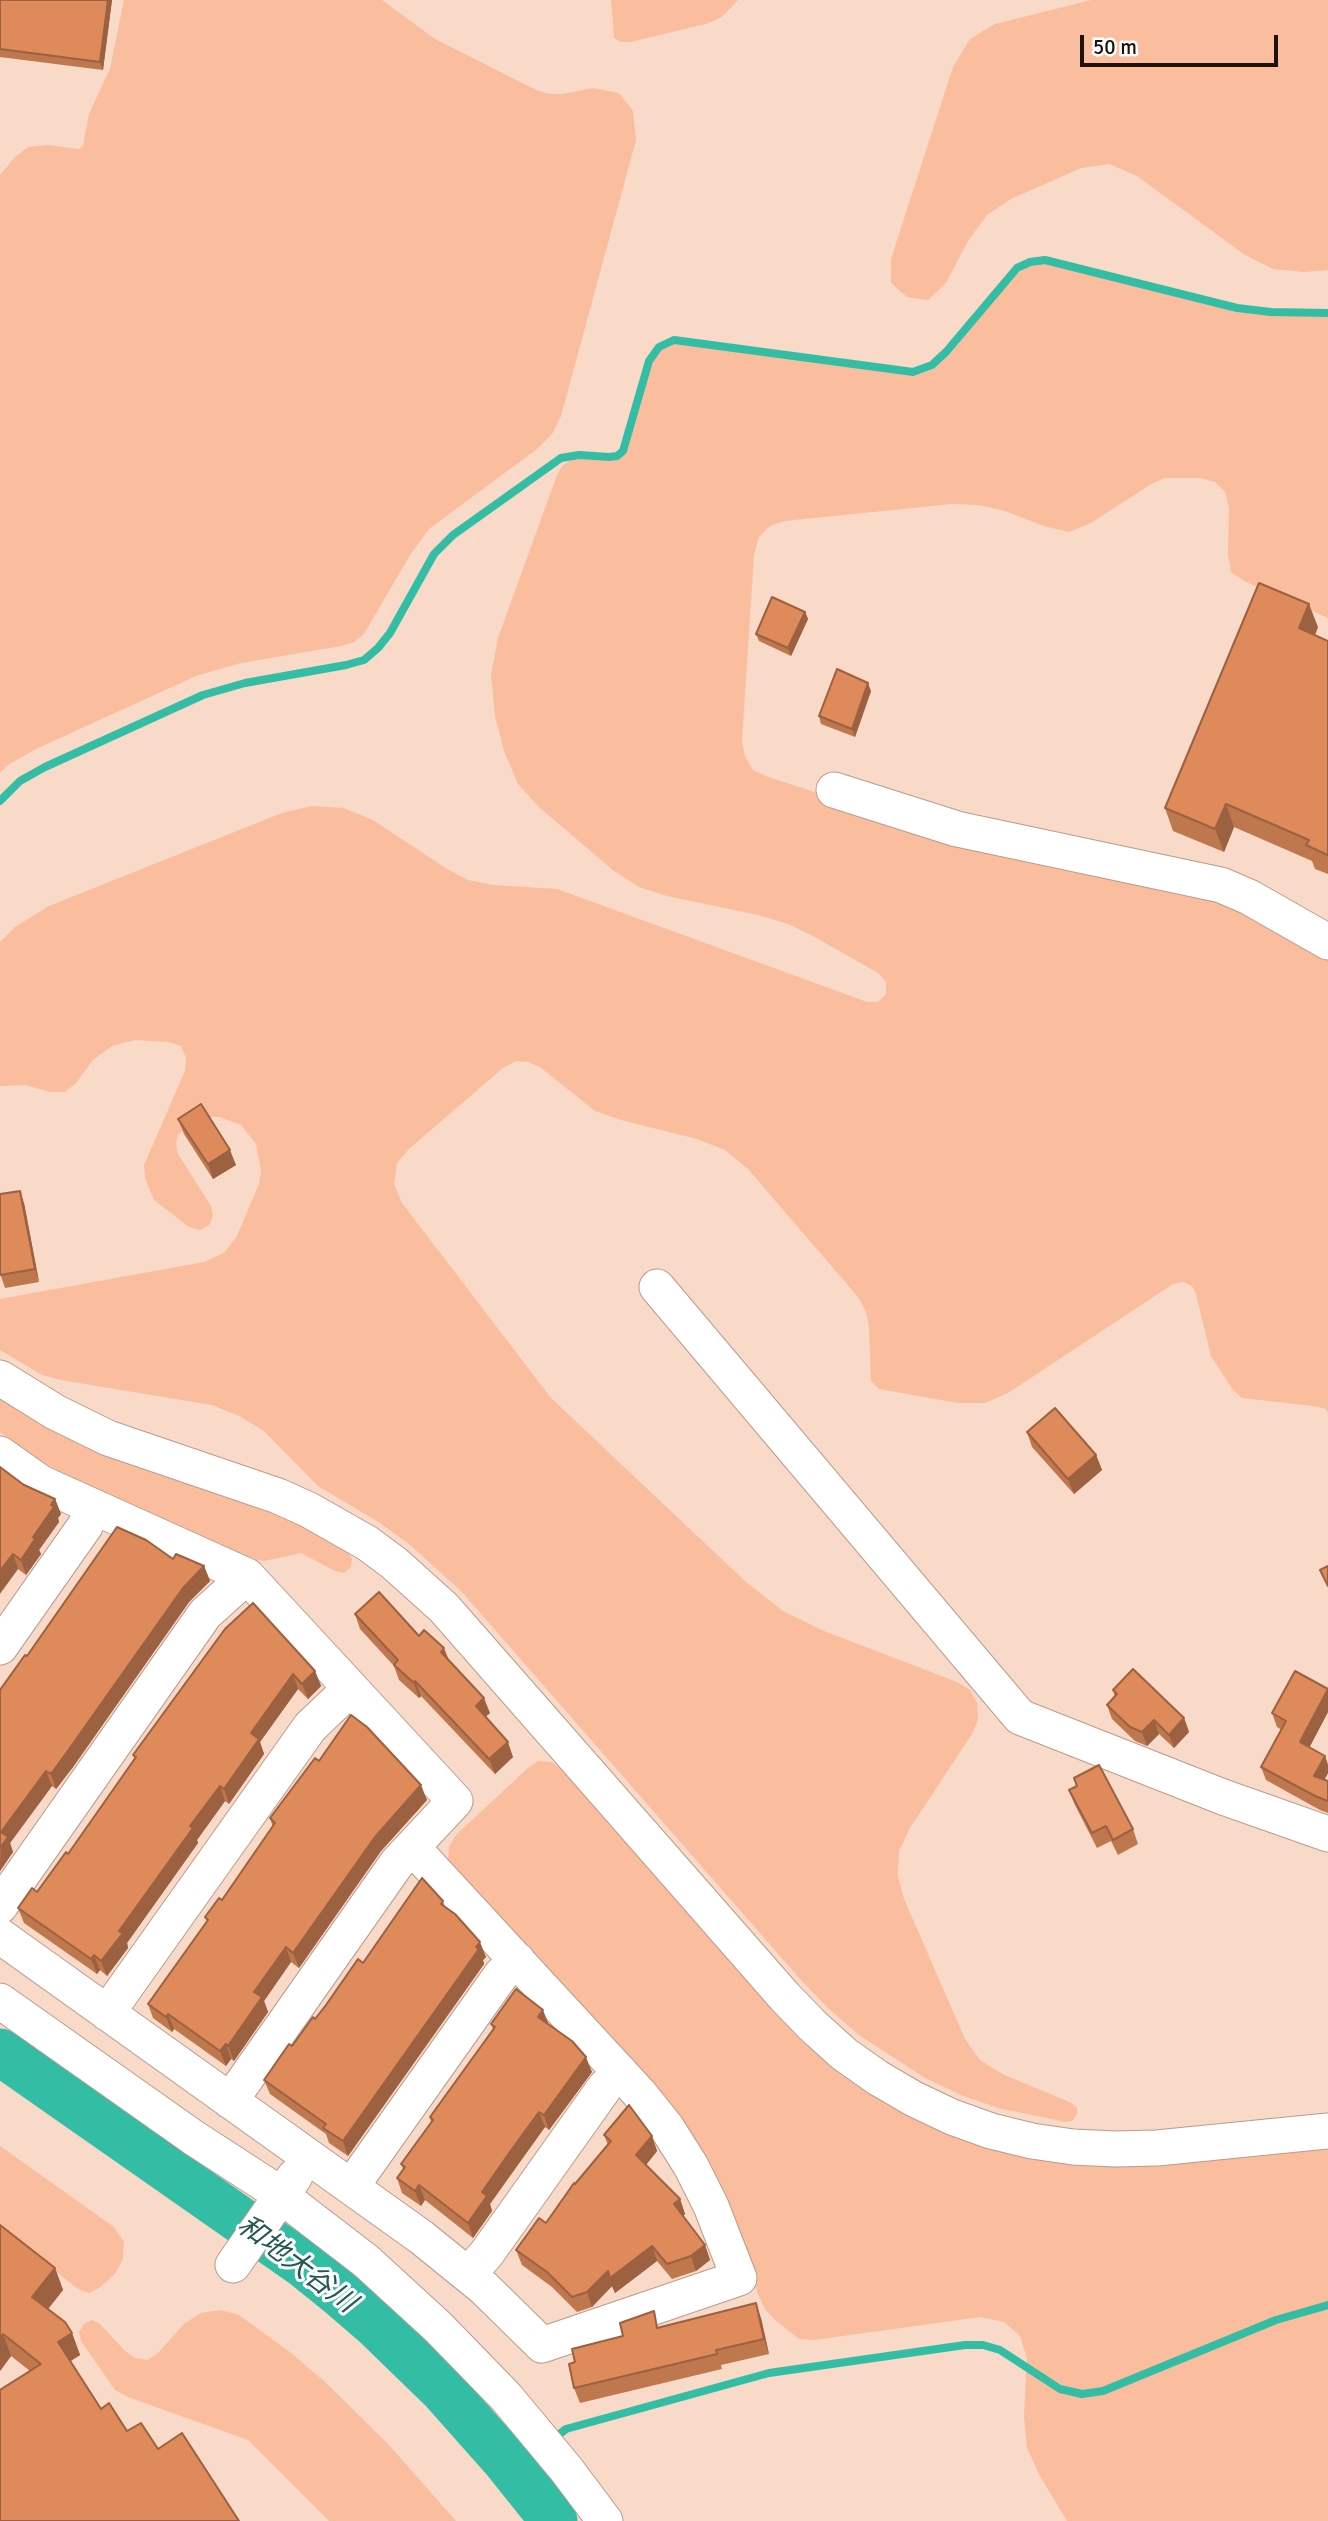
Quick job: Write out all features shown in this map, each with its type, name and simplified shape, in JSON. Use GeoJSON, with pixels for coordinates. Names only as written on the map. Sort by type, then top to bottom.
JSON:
{"type":"FeatureCollection","features":[{"type":"Feature","properties":{"kind":"street"},"geometry":{"type":"LineString","coordinates":[[834,790],[957,829],[1221,884],[1328,942]]}},
{"type":"Feature","properties":{"kind":"street"},"geometry":{"type":"LineString","coordinates":[[657,1287],[1020,1717],[1223,1797],[1328,1834]]}},
{"type":"Feature","properties":{"kind":"street"},"geometry":{"type":"LineString","coordinates":[[0,1378],[55,1412],[108,1438],[278,1496],[309,1510],[357,1537],[394,1563],[444,1608],[783,1996],[844,2054],[914,2099],[991,2131],[1073,2147],[1157,2148],[1328,2131]]}},
{"type":"Feature","properties":{"kind":"street"},"geometry":{"type":"LineString","coordinates":[[0,1454],[41,1483],[247,1576],[455,1801],[397,1863],[230,2101]]}},
{"type":"Feature","properties":{"kind":"street"},"geometry":{"type":"LineString","coordinates":[[0,1647],[85,1527],[94,1507]]}},
{"type":"Feature","properties":{"kind":"street"},"geometry":{"type":"LineString","coordinates":[[0,1906],[205,1614],[247,1576]]}},
{"type":"Feature","properties":{"kind":"street"},"geometry":{"type":"LineString","coordinates":[[107,2014],[310,1727],[351,1688]]}},
{"type":"Feature","properties":{"kind":"street"},"geometry":{"type":"LineString","coordinates":[[0,1936],[421,2238],[468,2275],[542,2345],[739,2278],[711,2206],[691,2166],[667,2129],[620,2073],[412,1847]]}},
{"type":"Feature","properties":{"kind":"street"},"geometry":{"type":"LineString","coordinates":[[351,2188],[501,1975],[517,1960]]}},
{"type":"Feature","properties":{"kind":"street"},"geometry":{"type":"LineString","coordinates":[[0,2001],[366,2262],[438,2327],[514,2406],[605,2521]]}},
{"type":"Feature","properties":{"kind":"street"},"geometry":{"type":"LineString","coordinates":[[468,2275],[487,2253],[605,2087],[620,2073]]}},
{"type":"Feature","properties":{"kind":"street"},"geometry":{"type":"LineString","coordinates":[[234,2262],[308,2157]]}},
{"type":"Feature","properties":{"kind":"shaded area"},"geometry":{"type":"Polygon","coordinates":[[[124,0],[382,0],[435,39],[536,90],[563,94],[593,88],[619,93],[633,111],[636,140],[561,416],[552,434],[537,449],[429,529],[410,555],[364,634],[354,642],[341,646],[241,663],[196,676],[36,749],[8,765],[0,773],[0,175],[15,157],[28,147],[47,145],[79,149],[83,146],[89,114],[110,69],[124,0]]]}},
{"type":"Feature","properties":{"kind":"shaded area"},"geometry":{"type":"Polygon","coordinates":[[[611,0],[738,0],[722,17],[706,24],[621,42],[614,38],[611,0]]]}},
{"type":"Feature","properties":{"kind":"shaded area"},"geometry":{"type":"Polygon","coordinates":[[[1091,0],[1328,0],[1328,270],[1305,272],[1273,269],[1245,255],[1137,176],[1109,164],[1081,168],[1011,199],[987,215],[968,241],[946,283],[928,300],[907,297],[891,283],[891,259],[953,67],[970,39],[995,24],[1091,0]]]}},
{"type":"Feature","properties":{"kind":"shaded area"},"geometry":{"type":"Polygon","coordinates":[[[1044,263],[1236,312],[1328,317],[1328,618],[1246,582],[1231,572],[1228,554],[1229,508],[1225,492],[1215,482],[1201,478],[1165,478],[1151,484],[1091,523],[1069,532],[978,505],[952,504],[784,521],[770,526],[759,537],[754,555],[742,740],[745,757],[753,770],[768,777],[955,837],[1204,888],[1328,951],[1328,1413],[1326,1409],[1313,1406],[1242,1398],[1233,1390],[1211,1356],[1196,1294],[1192,1286],[1183,1282],[1173,1284],[1008,1393],[985,1403],[958,1403],[879,1389],[871,1381],[869,1327],[866,1311],[858,1297],[748,1169],[725,1150],[697,1139],[595,1111],[540,1067],[528,1062],[516,1061],[503,1068],[409,1149],[397,1163],[394,1184],[402,1203],[551,1398],[746,1582],[783,1611],[824,1631],[957,1682],[970,1690],[977,1703],[978,1719],[972,1734],[910,1828],[899,1851],[898,1876],[904,1899],[965,2039],[980,2060],[1002,2074],[1072,2103],[1077,2108],[1077,2114],[1072,2121],[1066,2122],[998,2108],[961,2095],[925,2078],[859,2035],[801,1980],[461,1591],[409,1544],[380,1523],[318,1486],[264,1431],[239,1416],[212,1405],[42,1375],[0,1350],[0,1299],[204,1262],[224,1253],[237,1236],[259,1184],[261,1171],[256,1144],[241,1125],[219,1117],[205,1117],[185,1128],[178,1135],[176,1144],[178,1154],[211,1206],[213,1216],[209,1225],[200,1230],[189,1227],[154,1200],[145,1178],[144,1165],[185,1071],[186,1058],[181,1046],[168,1042],[135,1040],[112,1046],[93,1060],[76,1083],[65,1092],[50,1092],[25,1085],[0,1086],[0,942],[15,927],[49,906],[282,813],[312,806],[343,808],[373,820],[468,880],[493,885],[557,889],[867,1002],[878,1002],[886,994],[886,982],[878,973],[788,924],[639,887],[614,871],[540,808],[518,784],[504,751],[495,716],[491,674],[498,638],[562,466],[579,459],[610,461],[619,459],[626,453],[652,362],[661,350],[675,344],[691,344],[914,376],[934,369],[949,355],[1019,272],[1044,263]]]}},
{"type":"Feature","properties":{"kind":"shaded area"},"geometry":{"type":"Polygon","coordinates":[[[0,1399],[47,1428],[101,1454],[301,1526],[348,1552],[352,1559],[351,1567],[344,1573],[335,1571],[301,1553],[264,1561],[253,1559],[64,1474],[37,1459],[0,1432],[0,1399]]]}},
{"type":"Feature","properties":{"kind":"shaded area"},"geometry":{"type":"Polygon","coordinates":[[[538,1761],[551,1762],[560,1768],[800,2039],[833,2068],[906,2115],[986,2148],[1071,2165],[1158,2165],[1328,2149],[1328,2521],[1067,2521],[1027,2448],[1024,2417],[1027,2358],[1020,2336],[1004,2322],[980,2317],[814,2340],[799,2339],[775,2320],[765,2309],[758,2294],[741,2242],[448,1861],[449,1847],[456,1835],[538,1761]]]}},
{"type":"Feature","properties":{"kind":"shaded area"},"geometry":{"type":"Polygon","coordinates":[[[0,2146],[114,2227],[124,2242],[123,2259],[115,2274],[99,2288],[89,2293],[78,2289],[0,2228],[0,2146]]]}},
{"type":"Feature","properties":{"kind":"shaded area"},"geometry":{"type":"Polygon","coordinates":[[[221,2310],[239,2315],[324,2381],[388,2444],[456,2521],[329,2521],[248,2440],[115,2390],[81,2341],[79,2332],[84,2324],[92,2320],[100,2324],[125,2351],[135,2358],[148,2360],[158,2353],[184,2324],[201,2313],[221,2310]]]}},
{"type":"Feature","properties":{"kind":"building"},"geometry":{"type":"Polygon","coordinates":[[[0,0],[108,0],[100,62],[0,49],[0,0]]]}},
{"type":"Feature","properties":{"kind":"building"},"geometry":{"type":"Polygon","coordinates":[[[1259,583],[1309,604],[1299,628],[1328,641],[1328,855],[1306,845],[1309,840],[1226,804],[1215,829],[1165,808],[1259,583]]]}},
{"type":"Feature","properties":{"kind":"building"},"geometry":{"type":"Polygon","coordinates":[[[772,597],[805,612],[788,648],[756,634],[772,597]]]}},
{"type":"Feature","properties":{"kind":"building"},"geometry":{"type":"Polygon","coordinates":[[[837,669],[868,683],[852,729],[819,716],[837,669]]]}},
{"type":"Feature","properties":{"kind":"building"},"geometry":{"type":"Polygon","coordinates":[[[201,1104],[230,1150],[208,1164],[178,1119],[201,1104]]]}},
{"type":"Feature","properties":{"kind":"building"},"geometry":{"type":"Polygon","coordinates":[[[20,1191],[35,1269],[0,1275],[0,1194],[20,1191]]]}},
{"type":"Feature","properties":{"kind":"building"},"geometry":{"type":"Polygon","coordinates":[[[1055,1408],[1096,1455],[1068,1479],[1027,1432],[1055,1408]]]}},
{"type":"Feature","properties":{"kind":"building"},"geometry":{"type":"Polygon","coordinates":[[[0,1467],[24,1485],[55,1499],[51,1505],[54,1507],[21,1560],[13,1554],[0,1571],[0,1467]]]}},
{"type":"Feature","properties":{"kind":"building"},"geometry":{"type":"Polygon","coordinates":[[[117,1527],[146,1540],[173,1559],[176,1554],[204,1566],[183,1588],[51,1774],[46,1771],[1,1832],[8,1837],[0,1848],[0,1690],[25,1655],[27,1656],[117,1527]]]}},
{"type":"Feature","properties":{"kind":"building"},"geometry":{"type":"Polygon","coordinates":[[[1328,1566],[1328,1586],[1320,1570],[1328,1566]]]}},
{"type":"Feature","properties":{"kind":"building"},"geometry":{"type":"Polygon","coordinates":[[[379,1592],[419,1636],[424,1630],[444,1648],[441,1652],[484,1698],[476,1706],[508,1742],[489,1759],[415,1681],[414,1683],[394,1665],[398,1660],[355,1614],[379,1592]]]}},
{"type":"Feature","properties":{"kind":"building"},"geometry":{"type":"Polygon","coordinates":[[[253,1603],[315,1671],[302,1684],[293,1674],[251,1733],[259,1739],[224,1789],[220,1786],[190,1826],[193,1828],[119,1931],[123,1933],[101,1961],[94,1955],[91,1959],[18,1908],[32,1888],[37,1892],[66,1852],[68,1854],[136,1757],[133,1755],[225,1629],[253,1603]]]}},
{"type":"Feature","properties":{"kind":"building"},"geometry":{"type":"Polygon","coordinates":[[[1133,1669],[1184,1718],[1169,1735],[1154,1720],[1142,1732],[1130,1727],[1107,1705],[1117,1694],[1113,1690],[1133,1669]]]}},
{"type":"Feature","properties":{"kind":"building"},"geometry":{"type":"Polygon","coordinates":[[[1295,1671],[1328,1689],[1300,1742],[1325,1756],[1314,1776],[1328,1781],[1328,1801],[1261,1767],[1286,1721],[1272,1713],[1295,1671]]]}},
{"type":"Feature","properties":{"kind":"building"},"geometry":{"type":"Polygon","coordinates":[[[351,1715],[367,1727],[421,1785],[375,1837],[293,1953],[286,1947],[254,1992],[262,1997],[228,2046],[226,2044],[220,2051],[168,2014],[166,2017],[148,2004],[208,1920],[205,1917],[219,1898],[222,1900],[275,1823],[270,1818],[315,1758],[319,1761],[351,1715]]]}},
{"type":"Feature","properties":{"kind":"building"},"geometry":{"type":"Polygon","coordinates":[[[1099,1765],[1133,1829],[1113,1840],[1106,1826],[1092,1833],[1069,1790],[1077,1786],[1074,1778],[1099,1765]]]}},
{"type":"Feature","properties":{"kind":"building"},"geometry":{"type":"Polygon","coordinates":[[[422,1878],[443,1901],[441,1904],[455,1914],[480,1942],[476,1947],[479,1949],[343,2141],[323,2128],[326,2124],[264,2080],[289,2044],[292,2046],[313,2017],[315,2019],[326,2005],[358,1959],[363,1963],[422,1878]]]}},
{"type":"Feature","properties":{"kind":"building"},"geometry":{"type":"Polygon","coordinates":[[[516,1989],[543,2010],[538,2017],[572,2041],[586,2057],[544,2115],[539,2112],[512,2149],[482,2192],[487,2196],[468,2223],[419,2185],[415,2191],[397,2178],[405,2167],[401,2164],[433,2120],[430,2117],[495,2027],[491,2024],[516,1989]]]}},
{"type":"Feature","properties":{"kind":"building"},"geometry":{"type":"Polygon","coordinates":[[[629,2105],[652,2136],[636,2155],[680,2199],[674,2204],[705,2245],[691,2256],[667,2264],[652,2246],[610,2278],[608,2271],[587,2292],[572,2297],[547,2272],[516,2250],[539,2218],[546,2223],[574,2183],[611,2141],[604,2135],[629,2105]]]}},
{"type":"Feature","properties":{"kind":"building"},"geometry":{"type":"Polygon","coordinates":[[[0,2225],[55,2268],[32,2297],[65,2322],[72,2333],[58,2342],[101,2409],[109,2403],[127,2431],[141,2423],[158,2449],[182,2433],[239,2521],[0,2521],[0,2390],[41,2364],[3,2334],[0,2338],[0,2225]]]}},
{"type":"Feature","properties":{"kind":"building"},"geometry":{"type":"Polygon","coordinates":[[[756,2303],[764,2339],[716,2350],[717,2354],[574,2388],[569,2364],[575,2362],[572,2349],[623,2336],[620,2323],[654,2311],[657,2328],[756,2303]]]}},
{"type":"Feature","properties":{"kind":"waterway"},"geometry":{"type":"LineString","coordinates":[[0,801],[20,781],[45,767],[203,695],[245,683],[364,660],[390,633],[434,554],[453,535],[561,458],[579,455],[609,457],[617,456],[623,451],[649,361],[659,347],[674,340],[913,372],[932,365],[946,352],[1017,268],[1030,262],[1045,260],[1237,308],[1271,312],[1328,313]]}},
{"type":"Feature","properties":{"kind":"waterway","name":"和地大谷川"},"geometry":{"type":"LineString","coordinates":[[0,2052],[303,2264],[339,2293],[443,2390],[506,2461],[554,2521]]}},
{"type":"Feature","properties":{"kind":"waterway"},"geometry":{"type":"LineString","coordinates":[[552,2440],[566,2429],[769,2373],[965,2345],[983,2345],[1000,2350],[1060,2389],[1082,2394],[1103,2391],[1276,2320],[1328,2305]]}},
{"type":"Feature","properties":{"kind":"waterway"},"geometry":{"type":"LineString","coordinates":[[514,2471],[524,2463]]}}]}
